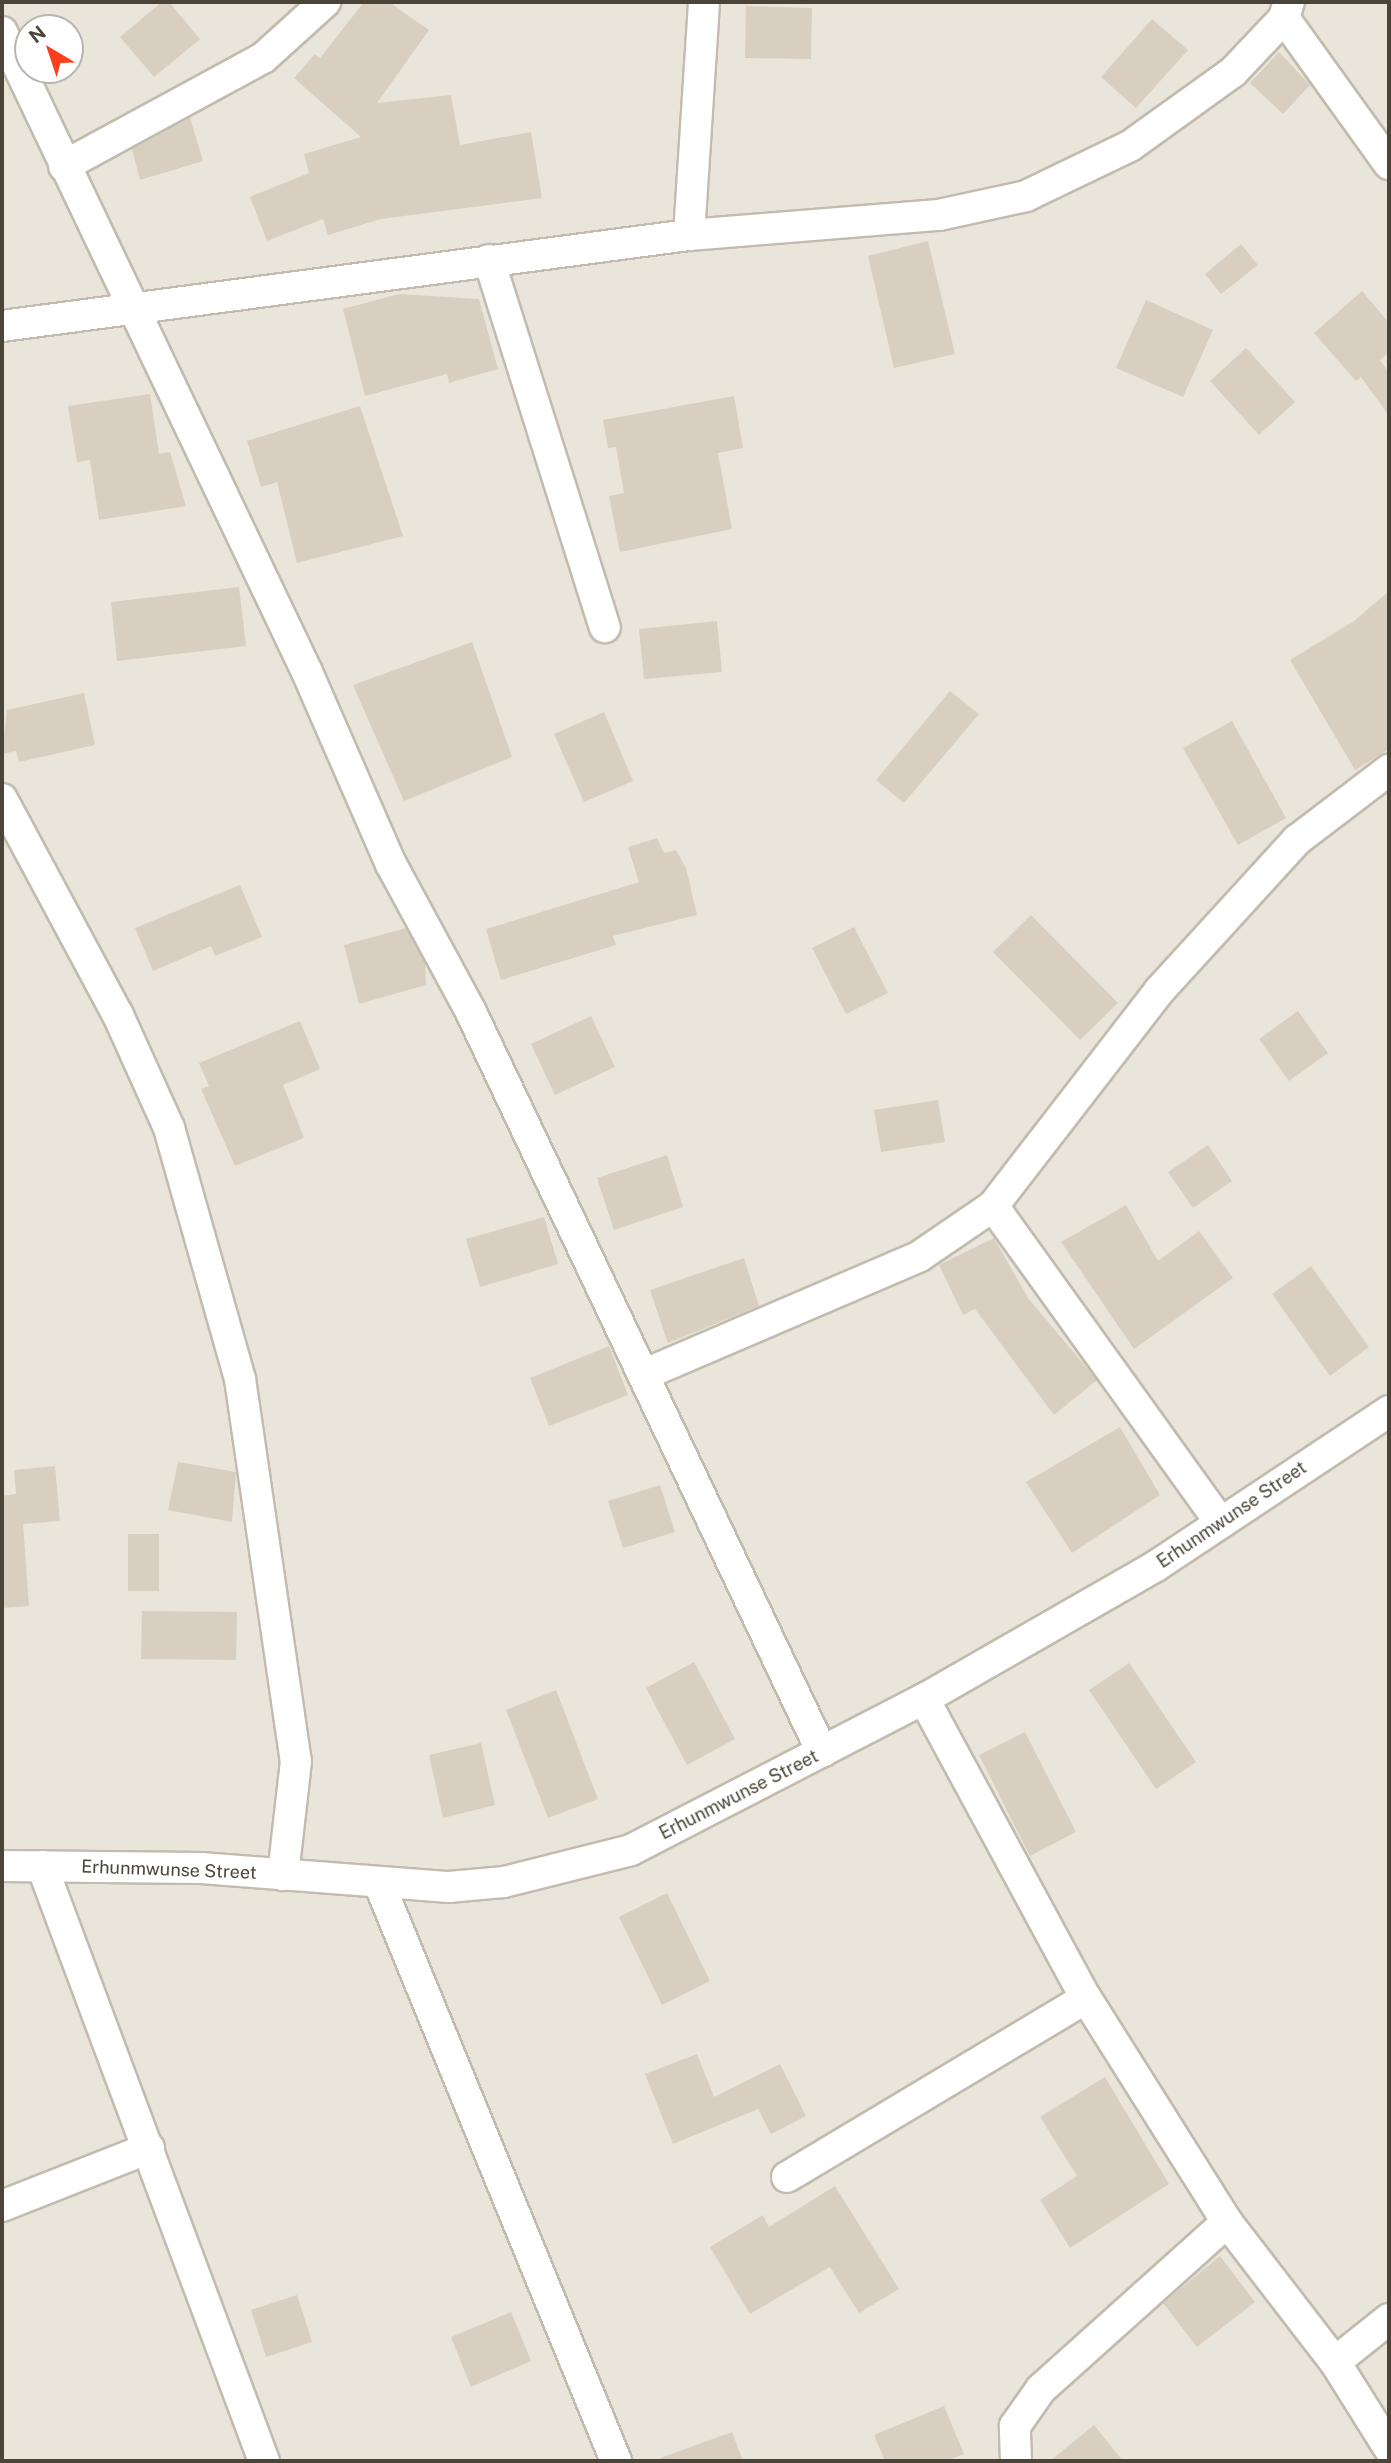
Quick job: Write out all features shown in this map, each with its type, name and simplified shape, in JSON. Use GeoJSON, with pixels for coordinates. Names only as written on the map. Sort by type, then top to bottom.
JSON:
{"type":"FeatureCollection","features":[{"type":"Feature","properties":{"kind":"street"},"geometry":{"type":"LineString","coordinates":[[64,166],[263,58],[325,2]]}},
{"type":"Feature","properties":{"kind":"street"},"geometry":{"type":"LineString","coordinates":[[689,235],[704,2]]}},
{"type":"Feature","properties":{"kind":"street"},"geometry":{"type":"LineString","coordinates":[[2,327],[134,304],[689,235],[939,215],[1027,196],[1130,146],[1233,72],[1286,10],[1389,164]]}},
{"type":"Feature","properties":{"kind":"street"},"geometry":{"type":"LineString","coordinates":[[2,32],[64,166],[134,304],[391,864],[471,1012],[822,1752]]}},
{"type":"Feature","properties":{"kind":"street"},"geometry":{"type":"LineString","coordinates":[[489,260],[606,627]]}},
{"type":"Feature","properties":{"kind":"street"},"geometry":{"type":"LineString","coordinates":[[643,1375],[920,1256],[993,1206],[1159,991],[1297,840],[1389,770]]}},
{"type":"Feature","properties":{"kind":"street"},"geometry":{"type":"LineString","coordinates":[[2,799],[118,1016],[169,1128],[240,1379],[296,1760],[283,1875]]}},
{"type":"Feature","properties":{"kind":"street"},"geometry":{"type":"LineString","coordinates":[[993,1206],[1221,1523]]}},
{"type":"Feature","properties":{"kind":"street","name":"Erhunmwunse Street"},"geometry":{"type":"LineString","coordinates":[[2,1866],[283,1875],[379,1883],[504,1882],[631,1850],[924,1699],[1221,1523],[1389,1411]]}},
{"type":"Feature","properties":{"kind":"street"},"geometry":{"type":"LineString","coordinates":[[924,1699],[1087,1998],[1227,2222],[1335,2362],[1389,2448]]}},
{"type":"Feature","properties":{"kind":"street"},"geometry":{"type":"LineString","coordinates":[[42,1866],[264,2461]]}},
{"type":"Feature","properties":{"kind":"street"},"geometry":{"type":"LineString","coordinates":[[379,1883],[616,2461]]}},
{"type":"Feature","properties":{"kind":"street"},"geometry":{"type":"LineString","coordinates":[[786,2177],[1087,1998]]}},
{"type":"Feature","properties":{"kind":"street"},"geometry":{"type":"LineString","coordinates":[[2,2206],[149,2148]]}},
{"type":"Feature","properties":{"kind":"street"},"geometry":{"type":"LineString","coordinates":[[1016,2461],[1015,2426],[1041,2389],[1227,2222]]}},
{"type":"Feature","properties":{"kind":"street"},"geometry":{"type":"LineString","coordinates":[[1335,2362],[1389,2319]]}},
{"type":"Feature","properties":{"kind":"shaded area"},"geometry":{"type":"Polygon","coordinates":[[[2,2],[1389,2],[1389,2461],[2,2461],[2,2]]]}},
{"type":"Feature","properties":{"kind":"building"},"geometry":{"type":"Polygon","coordinates":[[[162,2],[169,2],[200,39],[154,77],[120,37],[162,2]]]}},
{"type":"Feature","properties":{"kind":"building"},"geometry":{"type":"Polygon","coordinates":[[[364,2],[389,2],[429,30],[377,103],[451,95],[460,145],[531,132],[542,198],[381,219],[328,235],[323,219],[267,241],[250,197],[309,173],[304,154],[361,137],[294,78],[315,54],[320,58],[364,2]]]}},
{"type":"Feature","properties":{"kind":"building"},"geometry":{"type":"Polygon","coordinates":[[[746,6],[812,8],[811,59],[745,58],[746,6]]]}},
{"type":"Feature","properties":{"kind":"building"},"geometry":{"type":"Polygon","coordinates":[[[1152,19],[1188,50],[1136,108],[1101,77],[1152,19]]]}},
{"type":"Feature","properties":{"kind":"building"},"geometry":{"type":"Polygon","coordinates":[[[1279,52],[1310,85],[1283,114],[1250,83],[1279,52]]]}},
{"type":"Feature","properties":{"kind":"building"},"geometry":{"type":"Polygon","coordinates":[[[190,118],[203,161],[140,180],[132,149],[190,118]]]}},
{"type":"Feature","properties":{"kind":"building"},"geometry":{"type":"Polygon","coordinates":[[[928,241],[955,354],[894,368],[868,256],[928,241]]]}},
{"type":"Feature","properties":{"kind":"building"},"geometry":{"type":"Polygon","coordinates":[[[1241,244],[1258,265],[1221,294],[1205,274],[1241,244]]]}},
{"type":"Feature","properties":{"kind":"building"},"geometry":{"type":"Polygon","coordinates":[[[1362,291],[1389,323],[1389,352],[1380,360],[1389,373],[1389,416],[1361,377],[1356,381],[1314,333],[1362,291]]]}},
{"type":"Feature","properties":{"kind":"building"},"geometry":{"type":"Polygon","coordinates":[[[399,294],[479,299],[498,369],[449,383],[447,374],[365,396],[343,309],[399,294]]]}},
{"type":"Feature","properties":{"kind":"building"},"geometry":{"type":"Polygon","coordinates":[[[1146,300],[1213,330],[1183,397],[1116,368],[1146,300]]]}},
{"type":"Feature","properties":{"kind":"building"},"geometry":{"type":"Polygon","coordinates":[[[1246,348],[1295,402],[1259,435],[1210,381],[1246,348]]]}},
{"type":"Feature","properties":{"kind":"building"},"geometry":{"type":"Polygon","coordinates":[[[150,394],[159,454],[170,452],[186,506],[99,520],[90,460],[77,462],[68,406],[150,394]]]}},
{"type":"Feature","properties":{"kind":"building"},"geometry":{"type":"Polygon","coordinates":[[[734,396],[743,448],[718,453],[732,529],[620,552],[609,496],[624,493],[616,447],[608,448],[603,420],[734,396]]]}},
{"type":"Feature","properties":{"kind":"building"},"geometry":{"type":"Polygon","coordinates":[[[360,406],[403,536],[297,563],[277,482],[261,487],[247,441],[360,406]]]}},
{"type":"Feature","properties":{"kind":"building"},"geometry":{"type":"Polygon","coordinates":[[[239,587],[246,646],[117,661],[111,602],[239,587]]]}},
{"type":"Feature","properties":{"kind":"building"},"geometry":{"type":"Polygon","coordinates":[[[1389,591],[1389,749],[1355,770],[1290,660],[1354,621],[1389,591]]]}},
{"type":"Feature","properties":{"kind":"building"},"geometry":{"type":"Polygon","coordinates":[[[717,621],[722,672],[644,679],[639,629],[717,621]]]}},
{"type":"Feature","properties":{"kind":"building"},"geometry":{"type":"Polygon","coordinates":[[[472,642],[512,757],[404,801],[353,685],[472,642]]]}},
{"type":"Feature","properties":{"kind":"building"},"geometry":{"type":"Polygon","coordinates":[[[950,691],[979,714],[904,803],[876,780],[950,691]]]}},
{"type":"Feature","properties":{"kind":"building"},"geometry":{"type":"Polygon","coordinates":[[[84,693],[95,745],[19,762],[16,751],[2,754],[7,710],[84,693]]]}},
{"type":"Feature","properties":{"kind":"building"},"geometry":{"type":"Polygon","coordinates":[[[604,712],[633,781],[584,802],[554,734],[604,712]]]}},
{"type":"Feature","properties":{"kind":"building"},"geometry":{"type":"Polygon","coordinates":[[[1232,721],[1286,818],[1238,845],[1183,748],[1232,721]]]}},
{"type":"Feature","properties":{"kind":"building"},"geometry":{"type":"Polygon","coordinates":[[[657,838],[664,853],[676,850],[686,868],[697,915],[613,936],[616,945],[501,980],[486,929],[639,882],[628,847],[657,838]]]}},
{"type":"Feature","properties":{"kind":"building"},"geometry":{"type":"Polygon","coordinates":[[[240,885],[262,937],[215,956],[211,946],[153,971],[135,928],[240,885]]]}},
{"type":"Feature","properties":{"kind":"building"},"geometry":{"type":"Polygon","coordinates":[[[1031,915],[1118,1003],[1080,1040],[993,952],[1031,915]]]}},
{"type":"Feature","properties":{"kind":"building"},"geometry":{"type":"Polygon","coordinates":[[[854,927],[888,993],[846,1014],[812,948],[854,927]]]}},
{"type":"Feature","properties":{"kind":"building"},"geometry":{"type":"Polygon","coordinates":[[[406,928],[425,964],[426,985],[359,1004],[344,945],[406,928]]]}},
{"type":"Feature","properties":{"kind":"building"},"geometry":{"type":"Polygon","coordinates":[[[1298,1011],[1328,1053],[1289,1081],[1259,1039],[1298,1011]]]}},
{"type":"Feature","properties":{"kind":"building"},"geometry":{"type":"Polygon","coordinates":[[[591,1016],[615,1067],[555,1095],[531,1044],[591,1016]]]}},
{"type":"Feature","properties":{"kind":"building"},"geometry":{"type":"Polygon","coordinates":[[[300,1021],[320,1069],[283,1085],[304,1138],[235,1166],[201,1089],[209,1086],[199,1063],[300,1021]]]}},
{"type":"Feature","properties":{"kind":"building"},"geometry":{"type":"Polygon","coordinates":[[[938,1100],[945,1142],[881,1152],[874,1110],[938,1100]]]}},
{"type":"Feature","properties":{"kind":"building"},"geometry":{"type":"Polygon","coordinates":[[[1208,1145],[1232,1181],[1193,1208],[1168,1172],[1208,1145]]]}},
{"type":"Feature","properties":{"kind":"building"},"geometry":{"type":"Polygon","coordinates":[[[667,1155],[683,1207],[614,1230],[597,1178],[667,1155]]]}},
{"type":"Feature","properties":{"kind":"building"},"geometry":{"type":"Polygon","coordinates":[[[1126,1205],[1158,1261],[1199,1231],[1233,1278],[1134,1349],[1061,1242],[1126,1205]]]}},
{"type":"Feature","properties":{"kind":"building"},"geometry":{"type":"Polygon","coordinates":[[[544,1217],[558,1264],[480,1287],[466,1239],[544,1217]]]}},
{"type":"Feature","properties":{"kind":"building"},"geometry":{"type":"Polygon","coordinates":[[[994,1238],[1028,1298],[1097,1380],[1054,1415],[975,1309],[963,1315],[939,1265],[994,1238]]]}},
{"type":"Feature","properties":{"kind":"building"},"geometry":{"type":"Polygon","coordinates":[[[744,1258],[759,1306],[668,1343],[650,1290],[744,1258]]]}},
{"type":"Feature","properties":{"kind":"building"},"geometry":{"type":"Polygon","coordinates":[[[1311,1266],[1369,1347],[1330,1376],[1272,1294],[1311,1266]]]}},
{"type":"Feature","properties":{"kind":"building"},"geometry":{"type":"Polygon","coordinates":[[[609,1346],[628,1395],[549,1426],[530,1378],[609,1346]]]}},
{"type":"Feature","properties":{"kind":"building"},"geometry":{"type":"Polygon","coordinates":[[[1120,1427],[1160,1495],[1072,1553],[1026,1482],[1120,1427]]]}},
{"type":"Feature","properties":{"kind":"building"},"geometry":{"type":"Polygon","coordinates":[[[178,1462],[236,1472],[232,1522],[168,1510],[178,1462]]]}},
{"type":"Feature","properties":{"kind":"building"},"geometry":{"type":"Polygon","coordinates":[[[55,1466],[60,1521],[23,1524],[29,1606],[2,1608],[2,1496],[16,1494],[14,1470],[55,1466]]]}},
{"type":"Feature","properties":{"kind":"building"},"geometry":{"type":"Polygon","coordinates":[[[660,1485],[675,1532],[623,1548],[608,1501],[660,1485]]]}},
{"type":"Feature","properties":{"kind":"building"},"geometry":{"type":"Polygon","coordinates":[[[128,1534],[159,1534],[159,1591],[128,1591],[128,1534]]]}},
{"type":"Feature","properties":{"kind":"building"},"geometry":{"type":"Polygon","coordinates":[[[142,1611],[237,1612],[236,1660],[141,1659],[142,1611]]]}},
{"type":"Feature","properties":{"kind":"building"},"geometry":{"type":"Polygon","coordinates":[[[694,1662],[735,1739],[687,1765],[646,1688],[694,1662]]]}},
{"type":"Feature","properties":{"kind":"building"},"geometry":{"type":"Polygon","coordinates":[[[1129,1663],[1196,1762],[1156,1789],[1089,1690],[1129,1663]]]}},
{"type":"Feature","properties":{"kind":"building"},"geometry":{"type":"Polygon","coordinates":[[[556,1690],[598,1799],[548,1818],[506,1710],[556,1690]]]}},
{"type":"Feature","properties":{"kind":"building"},"geometry":{"type":"Polygon","coordinates":[[[1025,1732],[1076,1832],[1030,1856],[979,1755],[1025,1732]]]}},
{"type":"Feature","properties":{"kind":"building"},"geometry":{"type":"Polygon","coordinates":[[[481,1743],[495,1805],[443,1818],[429,1755],[481,1743]]]}},
{"type":"Feature","properties":{"kind":"building"},"geometry":{"type":"Polygon","coordinates":[[[667,1893],[710,1981],[662,2005],[619,1917],[667,1893]]]}},
{"type":"Feature","properties":{"kind":"building"},"geometry":{"type":"Polygon","coordinates":[[[697,2054],[714,2097],[780,2064],[806,2116],[771,2134],[758,2109],[673,2144],[645,2074],[697,2054]]]}},
{"type":"Feature","properties":{"kind":"building"},"geometry":{"type":"Polygon","coordinates":[[[1105,2077],[1169,2184],[1070,2248],[1040,2200],[1077,2176],[1040,2117],[1105,2077]]]}},
{"type":"Feature","properties":{"kind":"building"},"geometry":{"type":"Polygon","coordinates":[[[835,2186],[899,2289],[859,2313],[830,2267],[750,2314],[710,2247],[763,2215],[769,2227],[835,2186]]]}},
{"type":"Feature","properties":{"kind":"building"},"geometry":{"type":"Polygon","coordinates":[[[1220,2256],[1255,2302],[1197,2347],[1163,2303],[1220,2256]]]}},
{"type":"Feature","properties":{"kind":"building"},"geometry":{"type":"Polygon","coordinates":[[[297,2295],[312,2342],[266,2357],[251,2310],[297,2295]]]}},
{"type":"Feature","properties":{"kind":"building"},"geometry":{"type":"Polygon","coordinates":[[[511,2312],[531,2361],[471,2387],[451,2337],[511,2312]]]}},
{"type":"Feature","properties":{"kind":"building"},"geometry":{"type":"Polygon","coordinates":[[[944,2406],[964,2454],[947,2461],[885,2461],[874,2435],[944,2406]]]}},
{"type":"Feature","properties":{"kind":"building"},"geometry":{"type":"Polygon","coordinates":[[[1094,2425],[1123,2461],[1050,2461],[1094,2425]]]}},
{"type":"Feature","properties":{"kind":"building"},"geometry":{"type":"Polygon","coordinates":[[[732,2432],[743,2461],[661,2461],[660,2458],[732,2432]]]}}]}
